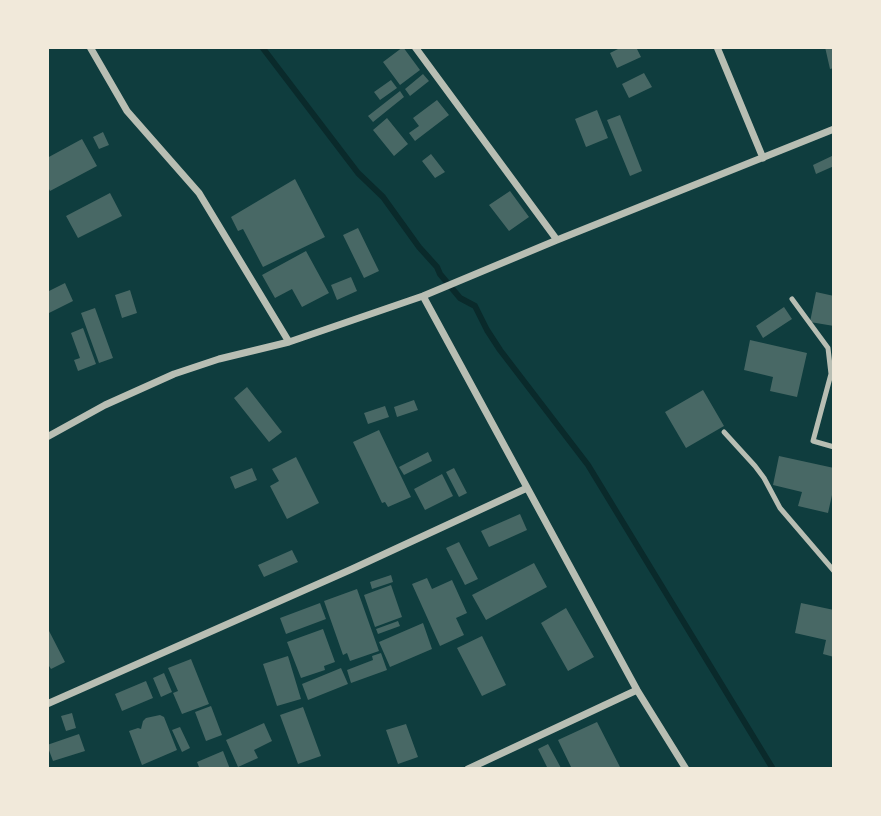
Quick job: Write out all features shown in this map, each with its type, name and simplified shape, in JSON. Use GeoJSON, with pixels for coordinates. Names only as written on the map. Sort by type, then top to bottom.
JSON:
{"type":"FeatureCollection","features":[{"type":"Feature","properties":{"kind":"street"},"geometry":{"type":"LineString","coordinates":[[90,47],[127,111],[199,193],[289,342]]}},
{"type":"Feature","properties":{"kind":"street"},"geometry":{"type":"LineString","coordinates":[[415,47],[557,240]]}},
{"type":"Feature","properties":{"kind":"street"},"geometry":{"type":"LineString","coordinates":[[716,47],[763,158]]}},
{"type":"Feature","properties":{"kind":"street"},"geometry":{"type":"LineString","coordinates":[[47,437],[105,405],[174,373],[289,342],[423,296],[834,129]]}},
{"type":"Feature","properties":{"kind":"street"},"geometry":{"type":"LineString","coordinates":[[423,296],[637,690],[686,769]]}},
{"type":"Feature","properties":{"kind":"street"},"geometry":{"type":"LineString","coordinates":[[47,704],[527,488]]}},
{"type":"Feature","properties":{"kind":"street"},"geometry":{"type":"LineString","coordinates":[[468,769],[637,690]]}},
{"type":"Feature","properties":{"kind":"lane"},"geometry":{"type":"LineString","coordinates":[[792,299],[828,348],[831,374],[813,441],[834,447]]}},
{"type":"Feature","properties":{"kind":"lane"},"geometry":{"type":"LineString","coordinates":[[724,432],[764,478],[780,508],[834,571]]}},
{"type":"Feature","properties":{"kind":"building"},"geometry":{"type":"Polygon","coordinates":[[[403,47],[420,70],[400,85],[383,62],[403,47]]]}},
{"type":"Feature","properties":{"kind":"building"},"geometry":{"type":"Polygon","coordinates":[[[622,47],[636,47],[641,57],[617,68],[610,53],[622,47]]]}},
{"type":"Feature","properties":{"kind":"building"},"geometry":{"type":"Polygon","coordinates":[[[825,47],[834,47],[834,68],[830,69],[825,47]]]}},
{"type":"Feature","properties":{"kind":"building"},"geometry":{"type":"Polygon","coordinates":[[[644,73],[652,87],[629,98],[622,84],[644,73]]]}},
{"type":"Feature","properties":{"kind":"building"},"geometry":{"type":"Polygon","coordinates":[[[423,74],[429,81],[410,96],[405,89],[423,74]]]}},
{"type":"Feature","properties":{"kind":"building"},"geometry":{"type":"Polygon","coordinates":[[[391,80],[397,88],[380,100],[374,92],[391,80]]]}},
{"type":"Feature","properties":{"kind":"building"},"geometry":{"type":"Polygon","coordinates":[[[400,91],[404,97],[373,122],[368,116],[400,91]]]}},
{"type":"Feature","properties":{"kind":"building"},"geometry":{"type":"Polygon","coordinates":[[[437,100],[449,115],[415,141],[409,133],[419,126],[413,118],[437,100]]]}},
{"type":"Feature","properties":{"kind":"building"},"geometry":{"type":"Polygon","coordinates":[[[597,110],[608,138],[586,147],[575,119],[597,110]]]}},
{"type":"Feature","properties":{"kind":"building"},"geometry":{"type":"Polygon","coordinates":[[[620,115],[642,171],[630,176],[607,120],[620,115]]]}},
{"type":"Feature","properties":{"kind":"building"},"geometry":{"type":"Polygon","coordinates":[[[387,118],[408,144],[394,156],[373,130],[387,118]]]}},
{"type":"Feature","properties":{"kind":"building"},"geometry":{"type":"Polygon","coordinates":[[[103,132],[109,145],[99,149],[93,137],[103,132]]]}},
{"type":"Feature","properties":{"kind":"building"},"geometry":{"type":"Polygon","coordinates":[[[82,139],[97,166],[50,191],[47,185],[47,158],[82,139]]]}},
{"type":"Feature","properties":{"kind":"building"},"geometry":{"type":"Polygon","coordinates":[[[431,154],[445,172],[435,178],[422,161],[431,154]]]}},
{"type":"Feature","properties":{"kind":"building"},"geometry":{"type":"Polygon","coordinates":[[[834,155],[834,166],[816,174],[813,165],[834,155]]]}},
{"type":"Feature","properties":{"kind":"building"},"geometry":{"type":"Polygon","coordinates":[[[295,179],[325,237],[263,267],[243,229],[238,231],[231,217],[295,179]]]}},
{"type":"Feature","properties":{"kind":"building"},"geometry":{"type":"Polygon","coordinates":[[[510,191],[529,217],[509,231],[489,205],[510,191]]]}},
{"type":"Feature","properties":{"kind":"building"},"geometry":{"type":"Polygon","coordinates":[[[110,193],[122,216],[78,238],[66,216],[110,193]]]}},
{"type":"Feature","properties":{"kind":"building"},"geometry":{"type":"Polygon","coordinates":[[[358,228],[379,271],[364,278],[343,235],[358,228]]]}},
{"type":"Feature","properties":{"kind":"building"},"geometry":{"type":"Polygon","coordinates":[[[306,251],[329,293],[302,307],[292,289],[275,298],[262,275],[306,251]]]}},
{"type":"Feature","properties":{"kind":"building"},"geometry":{"type":"Polygon","coordinates":[[[351,277],[357,291],[337,300],[331,285],[351,277]]]}},
{"type":"Feature","properties":{"kind":"building"},"geometry":{"type":"Polygon","coordinates":[[[65,283],[73,301],[47,314],[47,292],[65,283]]]}},
{"type":"Feature","properties":{"kind":"building"},"geometry":{"type":"Polygon","coordinates":[[[130,290],[137,313],[122,318],[115,295],[130,290]]]}},
{"type":"Feature","properties":{"kind":"building"},"geometry":{"type":"Polygon","coordinates":[[[816,292],[834,296],[834,326],[810,322],[816,292]]]}},
{"type":"Feature","properties":{"kind":"building"},"geometry":{"type":"Polygon","coordinates":[[[784,307],[792,319],[763,338],[756,326],[784,307]]]}},
{"type":"Feature","properties":{"kind":"building"},"geometry":{"type":"Polygon","coordinates":[[[95,308],[113,358],[99,363],[81,313],[95,308]]]}},
{"type":"Feature","properties":{"kind":"building"},"geometry":{"type":"Polygon","coordinates":[[[83,328],[96,364],[78,371],[74,360],[80,358],[71,333],[83,328]]]}},
{"type":"Feature","properties":{"kind":"building"},"geometry":{"type":"Polygon","coordinates":[[[750,340],[807,353],[797,397],[770,391],[773,377],[744,370],[750,340]]]}},
{"type":"Feature","properties":{"kind":"building"},"geometry":{"type":"Polygon","coordinates":[[[247,387],[282,432],[269,442],[234,398],[247,387]]]}},
{"type":"Feature","properties":{"kind":"building"},"geometry":{"type":"Polygon","coordinates":[[[703,390],[724,426],[686,448],[665,412],[703,390]]]}},
{"type":"Feature","properties":{"kind":"building"},"geometry":{"type":"Polygon","coordinates":[[[414,400],[418,410],[397,417],[394,407],[414,400]]]}},
{"type":"Feature","properties":{"kind":"building"},"geometry":{"type":"Polygon","coordinates":[[[385,406],[389,417],[368,424],[364,413],[385,406]]]}},
{"type":"Feature","properties":{"kind":"building"},"geometry":{"type":"Polygon","coordinates":[[[379,430],[411,497],[388,507],[385,502],[382,503],[353,442],[379,430]]]}},
{"type":"Feature","properties":{"kind":"building"},"geometry":{"type":"Polygon","coordinates":[[[428,452],[432,461],[404,475],[399,467],[428,452]]]}},
{"type":"Feature","properties":{"kind":"building"},"geometry":{"type":"Polygon","coordinates":[[[779,456],[834,468],[834,486],[828,513],[798,506],[802,492],[773,485],[779,456]]]}},
{"type":"Feature","properties":{"kind":"building"},"geometry":{"type":"Polygon","coordinates":[[[296,457],[319,503],[287,519],[270,486],[279,481],[272,469],[296,457]]]}},
{"type":"Feature","properties":{"kind":"building"},"geometry":{"type":"Polygon","coordinates":[[[252,468],[257,480],[235,489],[230,477],[252,468]]]}},
{"type":"Feature","properties":{"kind":"building"},"geometry":{"type":"Polygon","coordinates":[[[454,468],[467,493],[459,497],[446,472],[454,468]]]}},
{"type":"Feature","properties":{"kind":"building"},"geometry":{"type":"Polygon","coordinates":[[[442,474],[453,496],[425,510],[414,489],[442,474]]]}},
{"type":"Feature","properties":{"kind":"building"},"geometry":{"type":"Polygon","coordinates":[[[520,514],[527,530],[489,547],[481,531],[520,514]]]}},
{"type":"Feature","properties":{"kind":"building"},"geometry":{"type":"Polygon","coordinates":[[[459,542],[478,579],[465,585],[446,548],[459,542]]]}},
{"type":"Feature","properties":{"kind":"building"},"geometry":{"type":"Polygon","coordinates":[[[292,550],[298,562],[264,577],[258,565],[292,550]]]}},
{"type":"Feature","properties":{"kind":"building"},"geometry":{"type":"Polygon","coordinates":[[[534,563],[547,587],[486,620],[472,595],[534,563]]]}},
{"type":"Feature","properties":{"kind":"building"},"geometry":{"type":"Polygon","coordinates":[[[391,575],[393,582],[372,589],[370,582],[391,575]]]}},
{"type":"Feature","properties":{"kind":"building"},"geometry":{"type":"Polygon","coordinates":[[[427,578],[432,589],[452,580],[467,613],[456,618],[464,635],[440,646],[412,584],[427,578]]]}},
{"type":"Feature","properties":{"kind":"building"},"geometry":{"type":"Polygon","coordinates":[[[391,585],[402,617],[375,627],[364,595],[391,585]]]}},
{"type":"Feature","properties":{"kind":"building"},"geometry":{"type":"Polygon","coordinates":[[[357,589],[379,651],[350,661],[347,653],[343,655],[324,601],[357,589]]]}},
{"type":"Feature","properties":{"kind":"building"},"geometry":{"type":"Polygon","coordinates":[[[320,603],[326,619],[286,634],[280,618],[320,603]]]}},
{"type":"Feature","properties":{"kind":"building"},"geometry":{"type":"Polygon","coordinates":[[[801,603],[834,610],[834,657],[823,654],[826,640],[795,633],[801,603]]]}},
{"type":"Feature","properties":{"kind":"building"},"geometry":{"type":"Polygon","coordinates":[[[566,608],[594,657],[568,671],[541,623],[566,608]]]}},
{"type":"Feature","properties":{"kind":"building"},"geometry":{"type":"Polygon","coordinates":[[[398,621],[400,626],[378,634],[376,629],[398,621]]]}},
{"type":"Feature","properties":{"kind":"building"},"geometry":{"type":"Polygon","coordinates":[[[423,623],[432,649],[390,667],[379,642],[423,623]]]}},
{"type":"Feature","properties":{"kind":"building"},"geometry":{"type":"Polygon","coordinates":[[[47,627],[65,662],[51,669],[47,663],[47,627]]]}},
{"type":"Feature","properties":{"kind":"building"},"geometry":{"type":"Polygon","coordinates":[[[323,629],[335,662],[324,666],[325,670],[301,678],[287,642],[323,629]]]}},
{"type":"Feature","properties":{"kind":"building"},"geometry":{"type":"Polygon","coordinates":[[[482,636],[506,685],[482,696],[457,648],[482,636]]]}},
{"type":"Feature","properties":{"kind":"building"},"geometry":{"type":"Polygon","coordinates":[[[381,653],[387,670],[351,683],[347,670],[373,660],[372,656],[381,653]]]}},
{"type":"Feature","properties":{"kind":"building"},"geometry":{"type":"Polygon","coordinates":[[[288,656],[301,699],[277,706],[263,664],[288,656]]]}},
{"type":"Feature","properties":{"kind":"building"},"geometry":{"type":"Polygon","coordinates":[[[191,659],[209,704],[182,714],[173,693],[178,691],[168,668],[191,659]]]}},
{"type":"Feature","properties":{"kind":"building"},"geometry":{"type":"Polygon","coordinates":[[[341,668],[348,684],[308,700],[302,684],[341,668]]]}},
{"type":"Feature","properties":{"kind":"building"},"geometry":{"type":"Polygon","coordinates":[[[164,673],[172,692],[161,697],[153,678],[164,673]]]}},
{"type":"Feature","properties":{"kind":"building"},"geometry":{"type":"Polygon","coordinates":[[[146,681],[153,698],[122,711],[115,694],[146,681]]]}},
{"type":"Feature","properties":{"kind":"building"},"geometry":{"type":"Polygon","coordinates":[[[211,706],[222,735],[206,741],[195,712],[211,706]]]}},
{"type":"Feature","properties":{"kind":"building"},"geometry":{"type":"Polygon","coordinates":[[[303,707],[321,756],[298,764],[280,715],[303,707]]]}},
{"type":"Feature","properties":{"kind":"building"},"geometry":{"type":"Polygon","coordinates":[[[72,713],[76,728],[66,731],[61,716],[72,713]]]}},
{"type":"Feature","properties":{"kind":"building"},"geometry":{"type":"Polygon","coordinates":[[[160,715],[164,717],[177,750],[142,765],[129,731],[141,729],[146,718],[160,715]]]}},
{"type":"Feature","properties":{"kind":"building"},"geometry":{"type":"Polygon","coordinates":[[[597,722],[620,767],[572,769],[558,740],[597,722]]]}},
{"type":"Feature","properties":{"kind":"building"},"geometry":{"type":"Polygon","coordinates":[[[264,723],[272,741],[254,750],[258,758],[238,767],[226,740],[264,723]]]}},
{"type":"Feature","properties":{"kind":"building"},"geometry":{"type":"Polygon","coordinates":[[[406,724],[418,757],[398,764],[386,730],[406,724]]]}},
{"type":"Feature","properties":{"kind":"building"},"geometry":{"type":"Polygon","coordinates":[[[180,727],[190,748],[182,752],[172,730],[180,727]]]}},
{"type":"Feature","properties":{"kind":"building"},"geometry":{"type":"Polygon","coordinates":[[[79,734],[85,751],[53,761],[47,745],[79,734]]]}},
{"type":"Feature","properties":{"kind":"building"},"geometry":{"type":"Polygon","coordinates":[[[548,744],[561,768],[559,769],[548,769],[538,749],[548,744]]]}},
{"type":"Feature","properties":{"kind":"building"},"geometry":{"type":"Polygon","coordinates":[[[223,751],[230,769],[193,769],[199,767],[197,762],[223,751]]]}},
{"type":"Feature","properties":{"kind":"waterway"},"geometry":{"type":"LineString","coordinates":[[262,47],[358,173],[383,197],[440,274],[460,298],[475,306],[500,350],[588,465],[773,769]]}}]}
